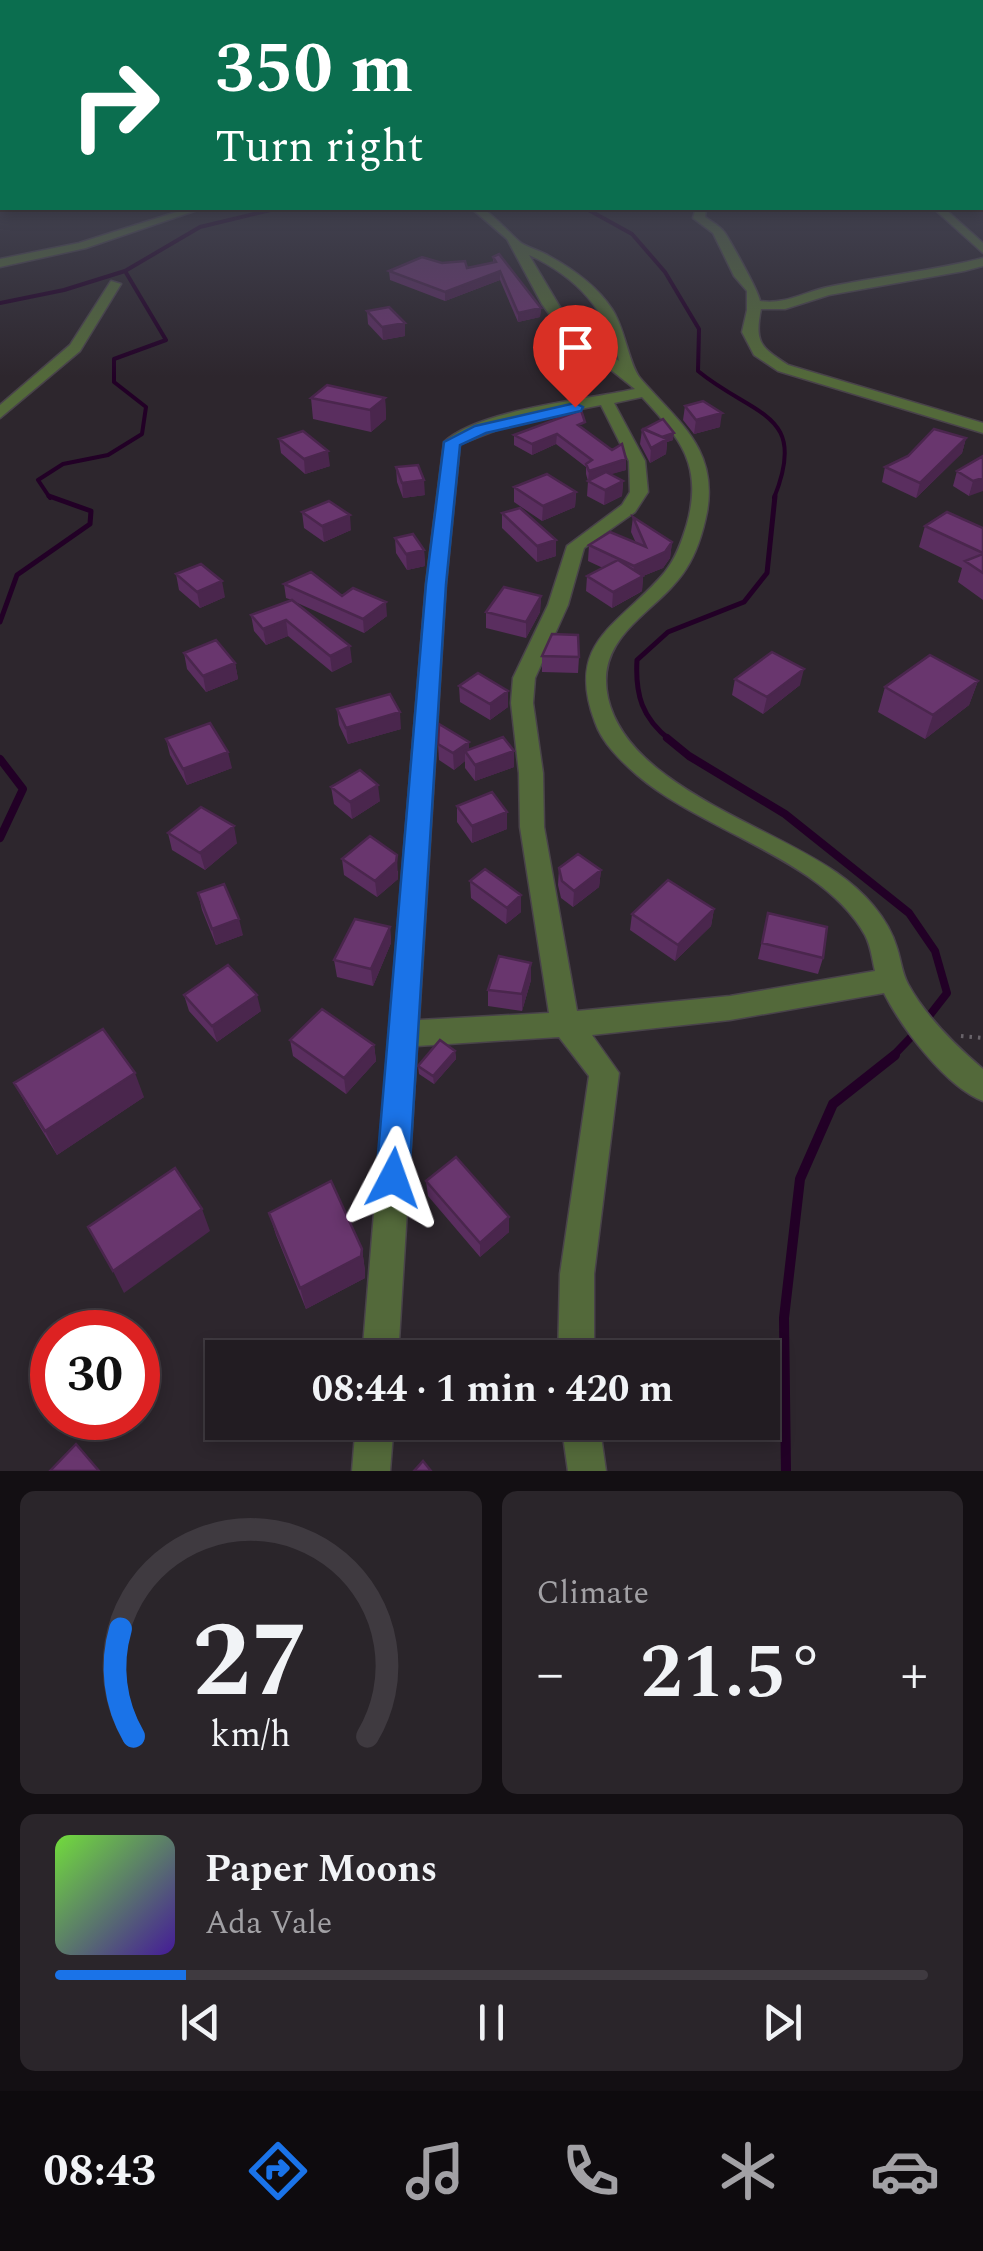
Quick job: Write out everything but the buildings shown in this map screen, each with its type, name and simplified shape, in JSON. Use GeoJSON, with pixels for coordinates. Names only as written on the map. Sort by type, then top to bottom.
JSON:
{"type":"FeatureCollection","features":[{"type":"Feature","properties":{"kind":"street"},"geometry":{"type":"LineString","coordinates":[[0,263],[101,240]]}},
{"type":"Feature","properties":{"kind":"street"},"geometry":{"type":"LineString","coordinates":[[511,240],[566,268],[600,297],[637,383]]}},
{"type":"Feature","properties":{"kind":"street"},"geometry":{"type":"LineString","coordinates":[[722,240],[740,276],[753,290],[749,332],[752,342],[769,361],[983,428]]}},
{"type":"Feature","properties":{"kind":"street"},"geometry":{"type":"LineString","coordinates":[[517,245],[538,288],[564,325],[637,383],[684,436],[700,467],[702,492],[683,559],[668,580],[618,624],[603,646],[597,694],[604,724],[626,752],[670,790],[778,848],[826,878],[859,906],[880,939],[891,980],[922,1026],[983,1087]]}},
{"type":"Feature","properties":{"kind":"street"},"geometry":{"type":"LineString","coordinates":[[752,310],[800,304],[825,292],[891,284],[983,262]]}},
{"type":"Feature","properties":{"kind":"street"},"geometry":{"type":"LineString","coordinates":[[0,413],[75,348],[116,284]]}},
{"type":"Feature","properties":{"kind":"street"},"geometry":{"type":"LineString","coordinates":[[381,1340],[436,584],[452,442],[481,429],[606,400],[637,383]]}},
{"type":"Feature","properties":{"kind":"street"},"geometry":{"type":"LineString","coordinates":[[576,1340],[577,1274],[604,1074],[567,1024],[559,1001],[532,827],[531,773],[522,703],[524,678],[558,605],[576,546],[629,508],[638,492],[637,460],[606,400]]}},
{"type":"Feature","properties":{"kind":"street"},"geometry":{"type":"LineString","coordinates":[[403,1034],[567,1024],[730,1008],[891,980]]}},
{"type":"Feature","properties":{"kind":"street"},"geometry":{"type":"LineString","coordinates":[[372,1471],[374,1440]]}},
{"type":"Feature","properties":{"kind":"street"},"geometry":{"type":"LineString","coordinates":[[583,1440],[587,1471]]}},
{"type":"Feature","properties":{"kind":"waterway"},"geometry":{"type":"LineString","coordinates":[[125,271],[178,240]]}},
{"type":"Feature","properties":{"kind":"waterway"},"geometry":{"type":"LineString","coordinates":[[637,240],[665,272],[699,329],[698,371],[756,409],[780,432],[785,448],[774,498]]}},
{"type":"Feature","properties":{"kind":"waterway"},"geometry":{"type":"LineString","coordinates":[[0,303],[64,290],[125,271]]}},
{"type":"Feature","properties":{"kind":"waterway"},"geometry":{"type":"LineString","coordinates":[[50,498],[38,480],[63,464],[108,455],[142,434],[146,407],[114,382],[114,359],[166,340],[125,271]]}},
{"type":"Feature","properties":{"kind":"waterway"},"geometry":{"type":"LineString","coordinates":[[0,622],[17,575],[90,524],[91,511],[49,496]]}},
{"type":"Feature","properties":{"kind":"waterway"},"geometry":{"type":"LineString","coordinates":[[670,740],[642,705],[637,660],[668,632],[744,602],[767,573],[775,496]]}},
{"type":"Feature","properties":{"kind":"waterway"},"geometry":{"type":"LineString","coordinates":[[667,738],[689,756],[785,814],[909,913],[935,951],[947,993],[926,1020]]}},
{"type":"Feature","properties":{"kind":"waterway"},"geometry":{"type":"LineString","coordinates":[[0,759],[23,789],[0,838]]}},
{"type":"Feature","properties":{"kind":"waterway"},"geometry":{"type":"LineString","coordinates":[[892,1057],[915,1033]]}},
{"type":"Feature","properties":{"kind":"waterway"},"geometry":{"type":"LineString","coordinates":[[786,1471],[784,1318],[800,1179],[833,1104],[895,1055]]}},
{"type":"Feature","properties":{"kind":"route"},"geometry":{"type":"LineString","coordinates":[[393,1178],[436,584],[452,442],[481,429],[575,407]]}}]}
